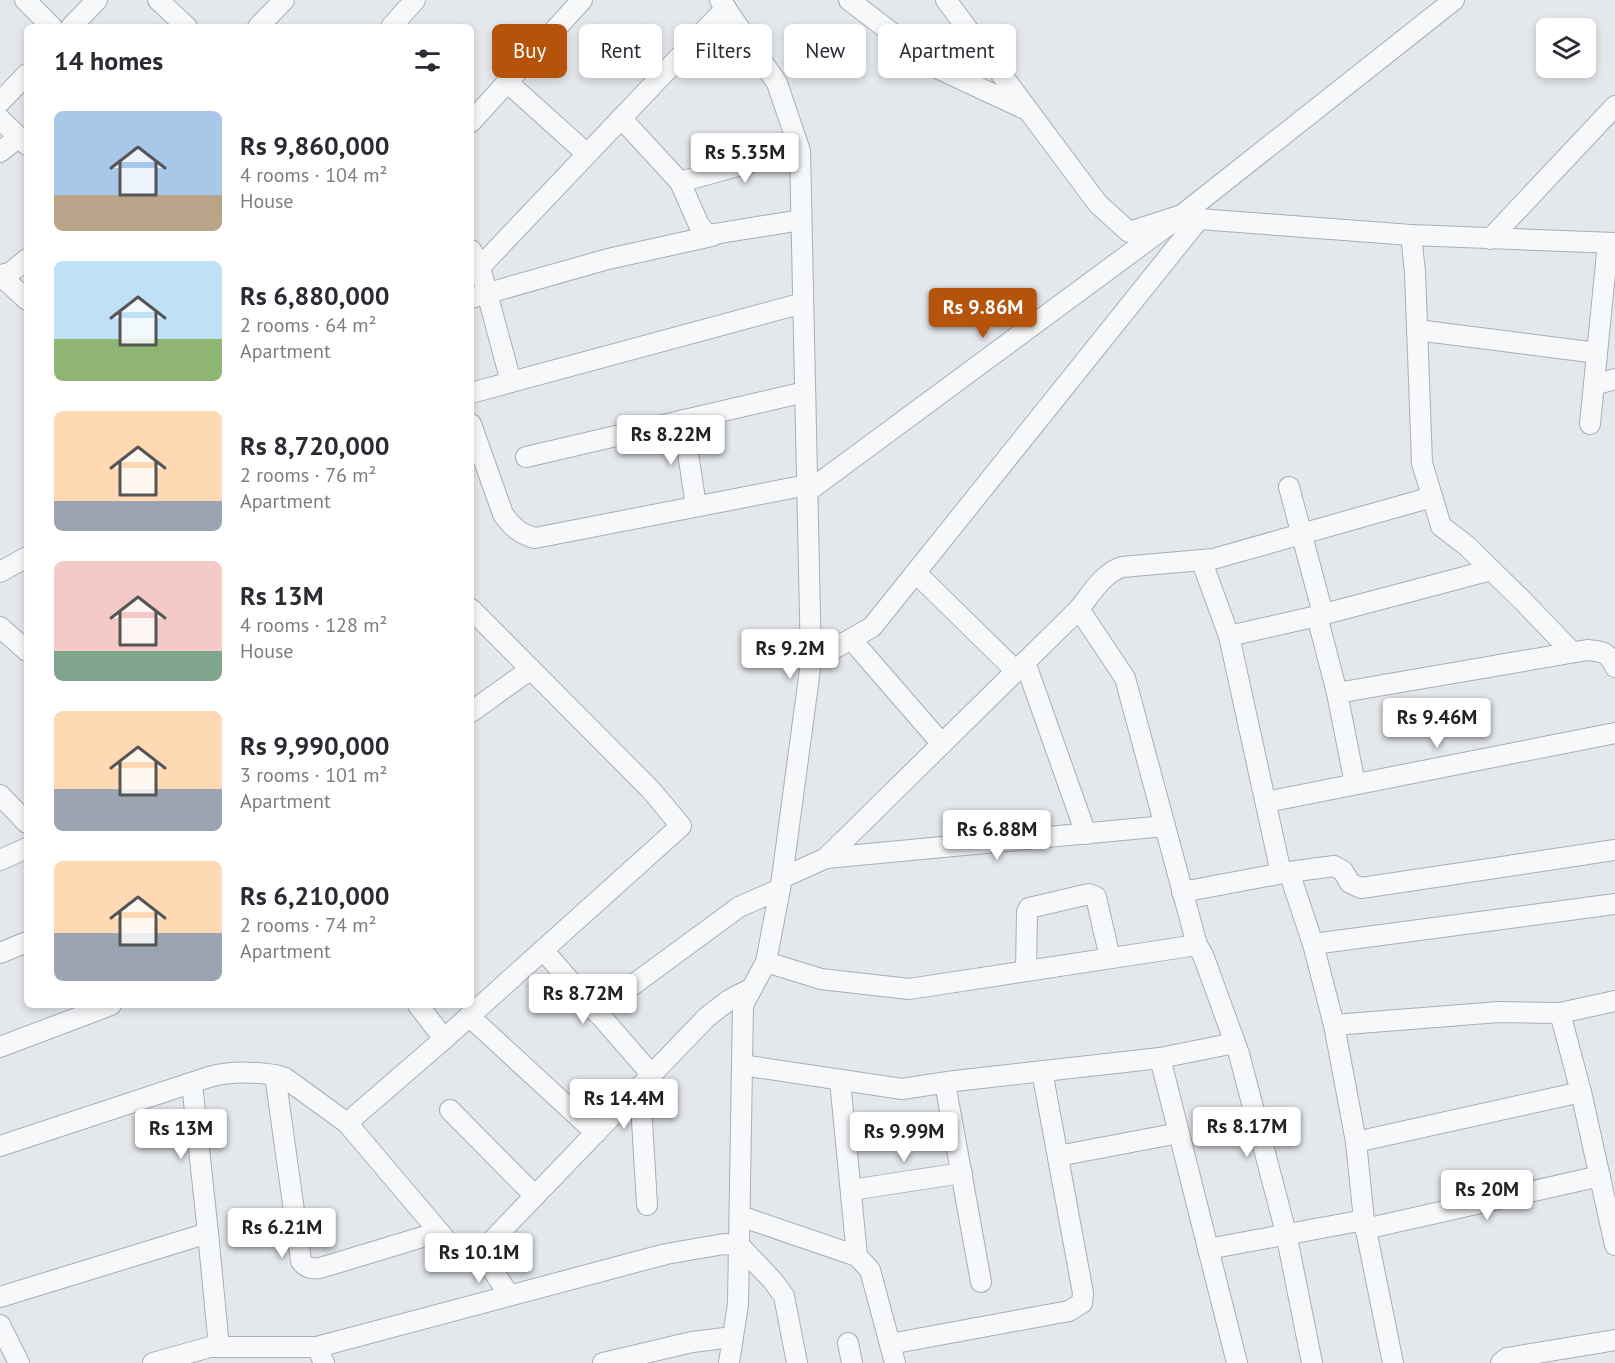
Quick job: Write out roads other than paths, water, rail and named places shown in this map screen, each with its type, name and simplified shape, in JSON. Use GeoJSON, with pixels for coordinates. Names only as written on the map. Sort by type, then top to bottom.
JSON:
{"type":"FeatureCollection","features":[{"type":"Feature","properties":{"kind":"street"},"geometry":{"type":"LineString","coordinates":[[25,0],[49,24]]}},
{"type":"Feature","properties":{"kind":"street"},"geometry":{"type":"LineString","coordinates":[[74,24],[97,0]]}},
{"type":"Feature","properties":{"kind":"street"},"geometry":{"type":"LineString","coordinates":[[158,0],[184,24]]}},
{"type":"Feature","properties":{"kind":"street"},"geometry":{"type":"LineString","coordinates":[[261,24],[284,0]]}},
{"type":"Feature","properties":{"kind":"street"},"geometry":{"type":"LineString","coordinates":[[394,24],[416,0]]}},
{"type":"Feature","properties":{"kind":"street"},"geometry":{"type":"LineString","coordinates":[[474,119],[582,0]]}},
{"type":"Feature","properties":{"kind":"street"},"geometry":{"type":"LineString","coordinates":[[849,0],[939,69],[1029,111]]}},
{"type":"Feature","properties":{"kind":"street"},"geometry":{"type":"LineString","coordinates":[[946,0],[1098,204],[1129,232],[1190,217],[1411,235],[1611,243],[1590,424]]}},
{"type":"Feature","properties":{"kind":"street"},"geometry":{"type":"LineString","coordinates":[[474,433],[502,514],[511,526],[522,534],[535,538],[696,506],[807,488],[1190,217],[1454,0]]}},
{"type":"Feature","properties":{"kind":"street"},"geometry":{"type":"LineString","coordinates":[[512,382],[479,296],[475,258],[587,154],[723,4],[777,83],[799,149],[811,662],[781,884],[766,962],[743,1005],[738,1304],[729,1363]]}},
{"type":"Feature","properties":{"kind":"street"},"geometry":{"type":"LineString","coordinates":[[0,102],[24,77]]}},
{"type":"Feature","properties":{"kind":"street"},"geometry":{"type":"LineString","coordinates":[[507,82],[587,154]]}},
{"type":"Feature","properties":{"kind":"street"},"geometry":{"type":"LineString","coordinates":[[1490,239],[1615,106]]}},
{"type":"Feature","properties":{"kind":"street"},"geometry":{"type":"LineString","coordinates":[[621,118],[680,182],[699,225],[703,231],[712,236]]}},
{"type":"Feature","properties":{"kind":"street"},"geometry":{"type":"LineString","coordinates":[[0,119],[23,141],[0,152]]}},
{"type":"Feature","properties":{"kind":"street"},"geometry":{"type":"LineString","coordinates":[[680,182],[799,149]]}},
{"type":"Feature","properties":{"kind":"street"},"geometry":{"type":"LineString","coordinates":[[811,662],[872,627],[1190,217]]}},
{"type":"Feature","properties":{"kind":"street"},"geometry":{"type":"LineString","coordinates":[[479,296],[608,259],[712,236],[801,220]]}},
{"type":"Feature","properties":{"kind":"street"},"geometry":{"type":"LineString","coordinates":[[1411,235],[1422,463],[1441,526],[1467,546],[1572,652]]}},
{"type":"Feature","properties":{"kind":"street"},"geometry":{"type":"LineString","coordinates":[[0,275],[10,273],[24,261]]}},
{"type":"Feature","properties":{"kind":"street"},"geometry":{"type":"LineString","coordinates":[[0,275],[24,297]]}},
{"type":"Feature","properties":{"kind":"street"},"geometry":{"type":"LineString","coordinates":[[474,392],[803,303]]}},
{"type":"Feature","properties":{"kind":"street"},"geometry":{"type":"LineString","coordinates":[[1417,330],[1597,354]]}},
{"type":"Feature","properties":{"kind":"street"},"geometry":{"type":"LineString","coordinates":[[1594,385],[1615,379]]}},
{"type":"Feature","properties":{"kind":"street"},"geometry":{"type":"LineString","coordinates":[[526,457],[805,392]]}},
{"type":"Feature","properties":{"kind":"street"},"geometry":{"type":"LineString","coordinates":[[683,420],[696,506]]}},
{"type":"Feature","properties":{"kind":"street"},"geometry":{"type":"LineString","coordinates":[[1289,487],[1302,534],[1355,784]]}},
{"type":"Feature","properties":{"kind":"street"},"geometry":{"type":"LineString","coordinates":[[597,1012],[739,907],[826,858],[1079,609],[1114,569],[1202,562],[1432,497]]}},
{"type":"Feature","properties":{"kind":"street"},"geometry":{"type":"LineString","coordinates":[[0,572],[24,560]]}},
{"type":"Feature","properties":{"kind":"street"},"geometry":{"type":"LineString","coordinates":[[1202,562],[1229,636],[1266,802],[1285,873],[1313,944],[1334,1025],[1356,1142],[1365,1225],[1393,1363]]}},
{"type":"Feature","properties":{"kind":"street"},"geometry":{"type":"LineString","coordinates":[[1229,636],[1320,615],[1491,570]]}},
{"type":"Feature","properties":{"kind":"street"},"geometry":{"type":"LineString","coordinates":[[916,573],[1020,666],[1086,834]]}},
{"type":"Feature","properties":{"kind":"street"},"geometry":{"type":"LineString","coordinates":[[1079,609],[1125,678],[1197,945],[1203,955],[1235,1043],[1286,1233],[1312,1363]]}},
{"type":"Feature","properties":{"kind":"street"},"geometry":{"type":"LineString","coordinates":[[347,1123],[681,826],[651,790],[474,612]]}},
{"type":"Feature","properties":{"kind":"street"},"geometry":{"type":"LineString","coordinates":[[0,627],[24,648]]}},
{"type":"Feature","properties":{"kind":"street"},"geometry":{"type":"LineString","coordinates":[[851,639],[942,744]]}},
{"type":"Feature","properties":{"kind":"street"},"geometry":{"type":"LineString","coordinates":[[1337,693],[1587,650],[1605,652],[1615,666]]}},
{"type":"Feature","properties":{"kind":"street"},"geometry":{"type":"LineString","coordinates":[[474,710],[531,669]]}},
{"type":"Feature","properties":{"kind":"street"},"geometry":{"type":"LineString","coordinates":[[1266,802],[1615,733]]}},
{"type":"Feature","properties":{"kind":"street"},"geometry":{"type":"LineString","coordinates":[[0,795],[24,820]]}},
{"type":"Feature","properties":{"kind":"street"},"geometry":{"type":"LineString","coordinates":[[826,858],[1165,826]]}},
{"type":"Feature","properties":{"kind":"street"},"geometry":{"type":"LineString","coordinates":[[0,860],[24,849]]}},
{"type":"Feature","properties":{"kind":"street"},"geometry":{"type":"LineString","coordinates":[[1182,892],[1334,866],[1343,871],[1350,884],[1361,888],[1615,850]]}},
{"type":"Feature","properties":{"kind":"street"},"geometry":{"type":"LineString","coordinates":[[1026,971],[1027,912],[1029,908],[1089,894],[1096,897],[1110,958]]}},
{"type":"Feature","properties":{"kind":"street"},"geometry":{"type":"LineString","coordinates":[[1313,944],[1615,904]]}},
{"type":"Feature","properties":{"kind":"street"},"geometry":{"type":"LineString","coordinates":[[0,953],[24,943]]}},
{"type":"Feature","properties":{"kind":"street"},"geometry":{"type":"LineString","coordinates":[[766,962],[821,979],[909,989],[1197,945]]}},
{"type":"Feature","properties":{"kind":"street"},"geometry":{"type":"LineString","coordinates":[[543,950],[597,1012],[646,1081],[647,1205]]}},
{"type":"Feature","properties":{"kind":"street"},"geometry":{"type":"LineString","coordinates":[[0,1146],[218,1074],[275,1074],[285,1078],[347,1123],[458,1254],[465,1257],[481,1252],[707,1017],[729,1000],[752,988]]}},
{"type":"Feature","properties":{"kind":"street"},"geometry":{"type":"LineString","coordinates":[[1334,1025],[1499,1012],[1560,1013],[1615,1001]]}},
{"type":"Feature","properties":{"kind":"street"},"geometry":{"type":"LineString","coordinates":[[0,1047],[103,1008]]}},
{"type":"Feature","properties":{"kind":"street"},"geometry":{"type":"LineString","coordinates":[[420,1008],[444,1039]]}},
{"type":"Feature","properties":{"kind":"street"},"geometry":{"type":"LineString","coordinates":[[1560,1013],[1581,1092],[1615,1245]]}},
{"type":"Feature","properties":{"kind":"street"},"geometry":{"type":"LineString","coordinates":[[469,1016],[596,1133]]}},
{"type":"Feature","properties":{"kind":"street"},"geometry":{"type":"LineString","coordinates":[[742,1065],[902,1089],[1161,1058],[1235,1043]]}},
{"type":"Feature","properties":{"kind":"street"},"geometry":{"type":"LineString","coordinates":[[1161,1058],[1237,1363]]}},
{"type":"Feature","properties":{"kind":"street"},"geometry":{"type":"LineString","coordinates":[[890,1344],[1070,1311],[1082,1303],[1083,1293],[1042,1071]]}},
{"type":"Feature","properties":{"kind":"street"},"geometry":{"type":"LineString","coordinates":[[275,1074],[302,1261],[305,1267],[320,1269],[439,1232]]}},
{"type":"Feature","properties":{"kind":"street"},"geometry":{"type":"LineString","coordinates":[[840,1080],[857,1256]]}},
{"type":"Feature","properties":{"kind":"street"},"geometry":{"type":"LineString","coordinates":[[192,1083],[219,1347]]}},
{"type":"Feature","properties":{"kind":"street"},"geometry":{"type":"LineString","coordinates":[[945,1083],[981,1282]]}},
{"type":"Feature","properties":{"kind":"street"},"geometry":{"type":"LineString","coordinates":[[1356,1142],[1581,1092]]}},
{"type":"Feature","properties":{"kind":"street"},"geometry":{"type":"LineString","coordinates":[[450,1110],[535,1196]]}},
{"type":"Feature","properties":{"kind":"street"},"geometry":{"type":"LineString","coordinates":[[1058,1156],[1179,1133]]}},
{"type":"Feature","properties":{"kind":"street"},"geometry":{"type":"LineString","coordinates":[[851,1190],[962,1173]]}},
{"type":"Feature","properties":{"kind":"street"},"geometry":{"type":"LineString","coordinates":[[1209,1249],[1286,1233],[1365,1225],[1600,1176]]}},
{"type":"Feature","properties":{"kind":"street"},"geometry":{"type":"LineString","coordinates":[[740,1216],[857,1256],[870,1270],[895,1363]]}},
{"type":"Feature","properties":{"kind":"street"},"geometry":{"type":"LineString","coordinates":[[0,1297],[208,1233]]}},
{"type":"Feature","properties":{"kind":"street"},"geometry":{"type":"LineString","coordinates":[[153,1363],[210,1347],[320,1355],[509,1294],[666,1254],[724,1244],[739,1245],[784,1296],[798,1363]]}},
{"type":"Feature","properties":{"kind":"street"},"geometry":{"type":"LineString","coordinates":[[481,1252],[509,1294]]}},
{"type":"Feature","properties":{"kind":"street"},"geometry":{"type":"LineString","coordinates":[[0,1325],[19,1363]]}},
{"type":"Feature","properties":{"kind":"street"},"geometry":{"type":"LineString","coordinates":[[603,1363],[638,1359],[692,1342],[733,1337]]}},
{"type":"Feature","properties":{"kind":"street"},"geometry":{"type":"LineString","coordinates":[[1501,1363],[1507,1359],[1615,1340]]}},
{"type":"Feature","properties":{"kind":"street"},"geometry":{"type":"LineString","coordinates":[[848,1344],[852,1363]]}}]}
